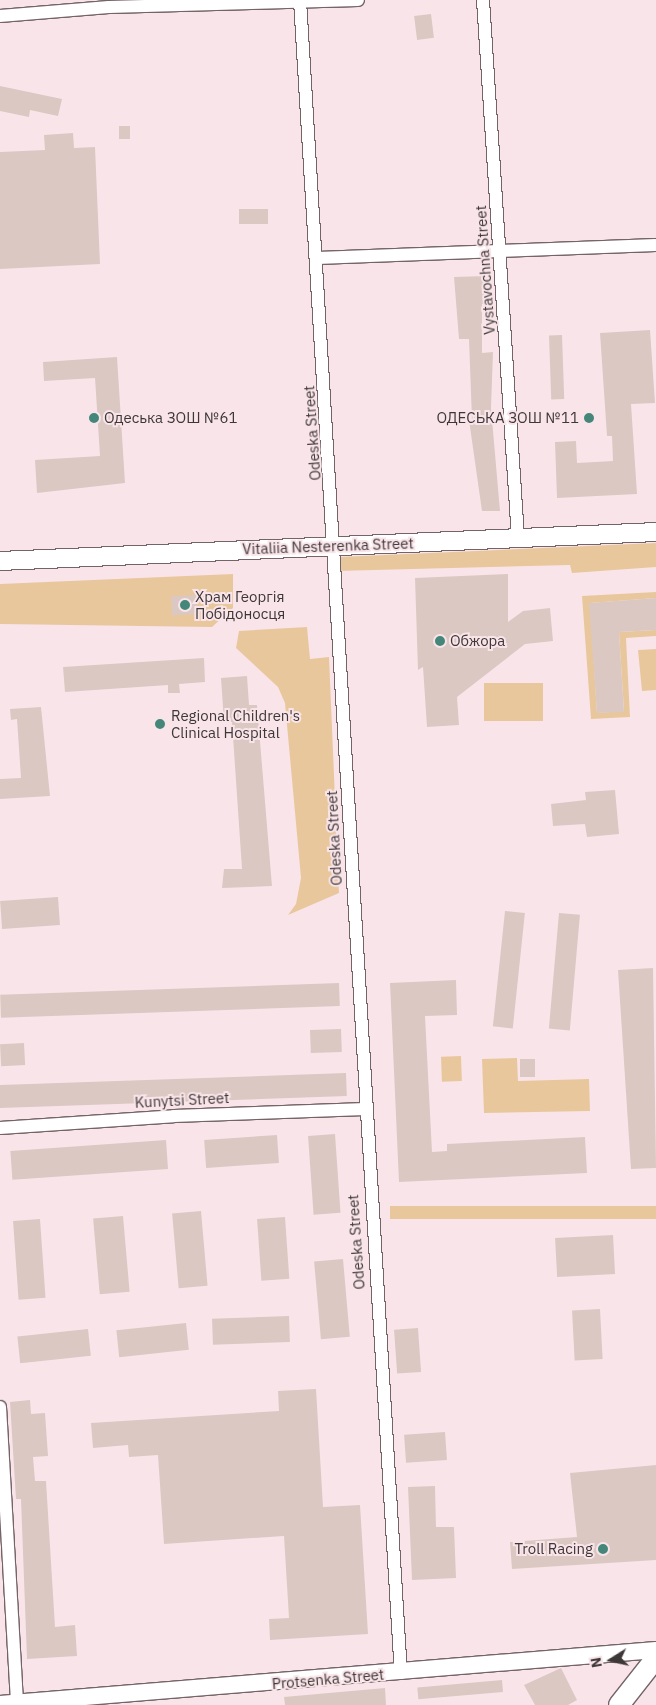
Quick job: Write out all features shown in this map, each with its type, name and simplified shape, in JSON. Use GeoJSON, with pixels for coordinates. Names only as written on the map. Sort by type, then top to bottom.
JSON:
{"type":"FeatureCollection","features":[{"type":"Feature","properties":{"kind":"main road","name":"Vitaliia Nesterenka Street"},"geometry":{"type":"LineString","coordinates":[[0,560],[656,532]]}},
{"type":"Feature","properties":{"kind":"main road"},"geometry":{"type":"LineString","coordinates":[[618,1705],[656,1658]]}},
{"type":"Feature","properties":{"kind":"street"},"geometry":{"type":"LineString","coordinates":[[0,16],[109,4],[358,0]]}},
{"type":"Feature","properties":{"kind":"street","name":"Vystavochna Street"},"geometry":{"type":"LineString","coordinates":[[483,0],[518,538]]}},
{"type":"Feature","properties":{"kind":"street","name":"Odeska Street"},"geometry":{"type":"LineString","coordinates":[[300,2],[335,546],[365,1109],[401,1673]]}},
{"type":"Feature","properties":{"kind":"street"},"geometry":{"type":"LineString","coordinates":[[317,258],[500,249],[656,245]]}},
{"type":"Feature","properties":{"kind":"street","name":"Kunytsi Street"},"geometry":{"type":"LineString","coordinates":[[0,1128],[174,1116],[365,1109]]}},
{"type":"Feature","properties":{"kind":"street"},"geometry":{"type":"LineString","coordinates":[[0,1407],[17,1704]]}},
{"type":"Feature","properties":{"kind":"street","name":"Protsenka Street"},"geometry":{"type":"LineString","coordinates":[[0,1704],[401,1673],[656,1650]]}},
{"type":"Feature","properties":{"kind":"shaded area"},"geometry":{"type":"Polygon","coordinates":[[[656,543],[656,567],[572,573],[570,565],[336,571],[339,557],[656,543]]]}},
{"type":"Feature","properties":{"kind":"shaded area"},"geometry":{"type":"Polygon","coordinates":[[[233,574],[233,608],[212,627],[0,624],[0,584],[233,574]]]}},
{"type":"Feature","properties":{"kind":"shaded area"},"geometry":{"type":"Polygon","coordinates":[[[656,592],[656,598],[590,603],[597,713],[624,711],[619,632],[656,630],[656,636],[626,638],[630,717],[591,719],[582,596],[656,592]]]}},
{"type":"Feature","properties":{"kind":"shaded area"},"geometry":{"type":"Polygon","coordinates":[[[307,627],[310,659],[329,657],[339,893],[288,915],[296,904],[301,878],[285,703],[278,687],[236,648],[239,631],[307,627]]]}},
{"type":"Feature","properties":{"kind":"shaded area"},"geometry":{"type":"Polygon","coordinates":[[[656,649],[656,690],[642,691],[638,650],[656,649]]]}},
{"type":"Feature","properties":{"kind":"shaded area"},"geometry":{"type":"Polygon","coordinates":[[[484,683],[543,683],[543,721],[484,721],[484,683]]]}},
{"type":"Feature","properties":{"kind":"shaded area"},"geometry":{"type":"Polygon","coordinates":[[[461,1056],[462,1081],[442,1082],[441,1057],[461,1056]]]}},
{"type":"Feature","properties":{"kind":"shaded area"},"geometry":{"type":"Polygon","coordinates":[[[517,1058],[518,1081],[589,1079],[590,1111],[484,1113],[482,1059],[517,1058]]]}},
{"type":"Feature","properties":{"kind":"shaded area"},"geometry":{"type":"Polygon","coordinates":[[[390,1206],[656,1206],[656,1219],[390,1219],[390,1206]]]}},
{"type":"Feature","properties":{"kind":"building"},"geometry":{"type":"Polygon","coordinates":[[[431,14],[434,38],[417,40],[414,16],[431,14]]]}},
{"type":"Feature","properties":{"kind":"building"},"geometry":{"type":"Polygon","coordinates":[[[0,86],[62,99],[58,116],[30,110],[29,117],[0,111],[0,86]]]}},
{"type":"Feature","properties":{"kind":"building"},"geometry":{"type":"Polygon","coordinates":[[[119,126],[130,126],[130,139],[119,139],[119,126]]]}},
{"type":"Feature","properties":{"kind":"building"},"geometry":{"type":"Polygon","coordinates":[[[73,133],[74,148],[95,147],[100,264],[0,269],[0,152],[45,150],[44,135],[73,133]]]}},
{"type":"Feature","properties":{"kind":"building"},"geometry":{"type":"Polygon","coordinates":[[[239,209],[268,209],[268,224],[239,224],[239,209]]]}},
{"type":"Feature","properties":{"kind":"building"},"geometry":{"type":"Polygon","coordinates":[[[486,276],[489,304],[482,304],[482,353],[493,352],[491,408],[500,511],[482,511],[469,420],[472,420],[469,339],[459,339],[454,277],[486,276]]]}},
{"type":"Feature","properties":{"kind":"building"},"geometry":{"type":"Polygon","coordinates":[[[650,330],[655,403],[631,404],[637,494],[557,498],[555,442],[576,441],[577,463],[613,461],[612,436],[607,436],[600,333],[650,330]]]}},
{"type":"Feature","properties":{"kind":"building"},"geometry":{"type":"Polygon","coordinates":[[[549,335],[562,335],[564,399],[551,399],[549,335]]]}},
{"type":"Feature","properties":{"kind":"building"},"geometry":{"type":"Polygon","coordinates":[[[117,357],[125,483],[37,493],[35,460],[100,456],[95,378],[44,381],[43,362],[117,357]]]}},
{"type":"Feature","properties":{"kind":"building"},"geometry":{"type":"Polygon","coordinates":[[[508,574],[508,622],[523,611],[550,608],[553,641],[525,644],[457,697],[459,725],[427,727],[423,667],[418,670],[415,578],[508,574]]]}},
{"type":"Feature","properties":{"kind":"building","name":"Храм Георгія Побідоносця"},"geometry":{"type":"Polygon","coordinates":[[[197,595],[198,614],[172,615],[171,596],[197,595]]]}},
{"type":"Feature","properties":{"kind":"building"},"geometry":{"type":"Polygon","coordinates":[[[656,598],[656,630],[619,632],[624,712],[597,713],[589,603],[656,598]]]}},
{"type":"Feature","properties":{"kind":"building"},"geometry":{"type":"Polygon","coordinates":[[[204,658],[205,682],[179,684],[180,693],[168,693],[168,685],[65,692],[63,667],[204,658]]]}},
{"type":"Feature","properties":{"kind":"building"},"geometry":{"type":"Polygon","coordinates":[[[247,676],[249,705],[257,705],[272,886],[222,888],[224,869],[242,869],[232,722],[224,722],[221,678],[247,676]]]}},
{"type":"Feature","properties":{"kind":"building"},"geometry":{"type":"Polygon","coordinates":[[[41,707],[50,796],[0,799],[0,779],[21,778],[17,719],[11,720],[10,709],[41,707]]]}},
{"type":"Feature","properties":{"kind":"building"},"geometry":{"type":"Polygon","coordinates":[[[615,790],[619,834],[587,837],[585,824],[553,826],[551,804],[586,800],[585,792],[615,790]]]}},
{"type":"Feature","properties":{"kind":"building"},"geometry":{"type":"Polygon","coordinates":[[[58,897],[60,925],[2,929],[0,901],[58,897]]]}},
{"type":"Feature","properties":{"kind":"building"},"geometry":{"type":"Polygon","coordinates":[[[505,911],[525,913],[513,1028],[493,1026],[505,911]]]}},
{"type":"Feature","properties":{"kind":"building"},"geometry":{"type":"Polygon","coordinates":[[[559,913],[580,915],[570,1030],[549,1029],[559,913]]]}},
{"type":"Feature","properties":{"kind":"building"},"geometry":{"type":"Polygon","coordinates":[[[653,968],[656,1168],[631,1169],[618,970],[653,968]]]}},
{"type":"Feature","properties":{"kind":"building"},"geometry":{"type":"Polygon","coordinates":[[[456,980],[457,1015],[425,1016],[432,1152],[447,1151],[447,1144],[585,1137],[587,1173],[399,1182],[390,983],[456,980]]]}},
{"type":"Feature","properties":{"kind":"building"},"geometry":{"type":"Polygon","coordinates":[[[339,983],[340,1006],[1,1018],[0,995],[339,983]]]}},
{"type":"Feature","properties":{"kind":"building"},"geometry":{"type":"Polygon","coordinates":[[[341,1029],[342,1052],[311,1053],[310,1030],[341,1029]]]}},
{"type":"Feature","properties":{"kind":"building"},"geometry":{"type":"Polygon","coordinates":[[[24,1043],[25,1065],[1,1066],[0,1044],[24,1043]]]}},
{"type":"Feature","properties":{"kind":"building"},"geometry":{"type":"Polygon","coordinates":[[[520,1059],[535,1059],[535,1077],[520,1077],[520,1059]]]}},
{"type":"Feature","properties":{"kind":"building"},"geometry":{"type":"Polygon","coordinates":[[[346,1073],[347,1096],[0,1108],[0,1085],[346,1073]]]}},
{"type":"Feature","properties":{"kind":"building"},"geometry":{"type":"Polygon","coordinates":[[[335,1134],[341,1213],[314,1215],[308,1136],[335,1134]]]}},
{"type":"Feature","properties":{"kind":"building"},"geometry":{"type":"Polygon","coordinates":[[[277,1135],[279,1163],[206,1168],[204,1140],[277,1135]]]}},
{"type":"Feature","properties":{"kind":"building"},"geometry":{"type":"Polygon","coordinates":[[[166,1140],[168,1169],[12,1180],[10,1151],[166,1140]]]}},
{"type":"Feature","properties":{"kind":"building"},"geometry":{"type":"Polygon","coordinates":[[[201,1211],[208,1286],[179,1288],[172,1214],[201,1211]]]}},
{"type":"Feature","properties":{"kind":"building"},"geometry":{"type":"Polygon","coordinates":[[[123,1216],[130,1292],[100,1294],[93,1219],[123,1216]]]}},
{"type":"Feature","properties":{"kind":"building"},"geometry":{"type":"Polygon","coordinates":[[[285,1217],[289,1279],[261,1281],[257,1219],[285,1217]]]}},
{"type":"Feature","properties":{"kind":"building"},"geometry":{"type":"Polygon","coordinates":[[[40,1219],[46,1298],[19,1300],[13,1221],[40,1219]]]}},
{"type":"Feature","properties":{"kind":"building"},"geometry":{"type":"Polygon","coordinates":[[[613,1235],[615,1274],[557,1277],[555,1238],[613,1235]]]}},
{"type":"Feature","properties":{"kind":"building"},"geometry":{"type":"Polygon","coordinates":[[[343,1259],[350,1337],[321,1339],[314,1262],[343,1259]]]}},
{"type":"Feature","properties":{"kind":"building"},"geometry":{"type":"Polygon","coordinates":[[[600,1309],[603,1359],[575,1360],[572,1310],[600,1309]]]}},
{"type":"Feature","properties":{"kind":"building"},"geometry":{"type":"Polygon","coordinates":[[[289,1316],[290,1342],[213,1345],[212,1319],[289,1316]]]}},
{"type":"Feature","properties":{"kind":"building"},"geometry":{"type":"Polygon","coordinates":[[[186,1323],[189,1350],[119,1357],[116,1330],[186,1323]]]}},
{"type":"Feature","properties":{"kind":"building"},"geometry":{"type":"Polygon","coordinates":[[[418,1328],[421,1372],[397,1374],[394,1330],[418,1328]]]}},
{"type":"Feature","properties":{"kind":"building"},"geometry":{"type":"Polygon","coordinates":[[[88,1329],[91,1356],[20,1363],[17,1336],[88,1329]]]}},
{"type":"Feature","properties":{"kind":"building"},"geometry":{"type":"Polygon","coordinates":[[[316,1389],[323,1507],[360,1505],[368,1634],[270,1640],[269,1619],[289,1618],[284,1536],[164,1544],[158,1455],[129,1457],[128,1445],[93,1448],[91,1423],[279,1411],[278,1391],[316,1389]]]}},
{"type":"Feature","properties":{"kind":"building"},"geometry":{"type":"Polygon","coordinates":[[[30,1400],[31,1414],[45,1413],[48,1456],[33,1457],[35,1481],[46,1481],[55,1627],[75,1625],[77,1656],[27,1659],[21,1499],[16,1499],[10,1402],[30,1400]]]}},
{"type":"Feature","properties":{"kind":"building"},"geometry":{"type":"Polygon","coordinates":[[[445,1432],[447,1460],[406,1463],[404,1435],[445,1432]]]}},
{"type":"Feature","properties":{"kind":"building"},"geometry":{"type":"Polygon","coordinates":[[[656,1465],[656,1560],[512,1569],[510,1542],[577,1537],[570,1473],[656,1465]]]}},
{"type":"Feature","properties":{"kind":"building"},"geometry":{"type":"Polygon","coordinates":[[[435,1486],[436,1527],[454,1527],[456,1578],[412,1580],[408,1487],[435,1486]]]}},
{"type":"Feature","properties":{"kind":"building"},"geometry":{"type":"Polygon","coordinates":[[[561,1668],[577,1700],[568,1705],[535,1705],[524,1685],[561,1668]]]}},
{"type":"Feature","properties":{"kind":"building"},"geometry":{"type":"Polygon","coordinates":[[[502,1680],[503,1692],[418,1699],[417,1687],[502,1680]]]}},
{"type":"Feature","properties":{"kind":"building"},"geometry":{"type":"Polygon","coordinates":[[[385,1688],[386,1705],[285,1705],[284,1697],[385,1688]]]}},
{"type":"Feature","properties":{"kind":"place","name":"Одеська ЗОШ №61"},"geometry":{"type":"Point","coordinates":[94,418]}},
{"type":"Feature","properties":{"kind":"place","name":"ОДЕСЬКА ЗОШ №11"},"geometry":{"type":"Point","coordinates":[589,418]}},
{"type":"Feature","properties":{"kind":"place","name":"Храм Георгія Побідоносця"},"geometry":{"type":"Point","coordinates":[185,605]}},
{"type":"Feature","properties":{"kind":"place","name":"Обжора"},"geometry":{"type":"Point","coordinates":[440,641]}},
{"type":"Feature","properties":{"kind":"place","name":"Regional Children's Clinical Hospital"},"geometry":{"type":"Point","coordinates":[160,724]}},
{"type":"Feature","properties":{"kind":"place","name":"Troll Racing"},"geometry":{"type":"Point","coordinates":[603,1549]}}]}
